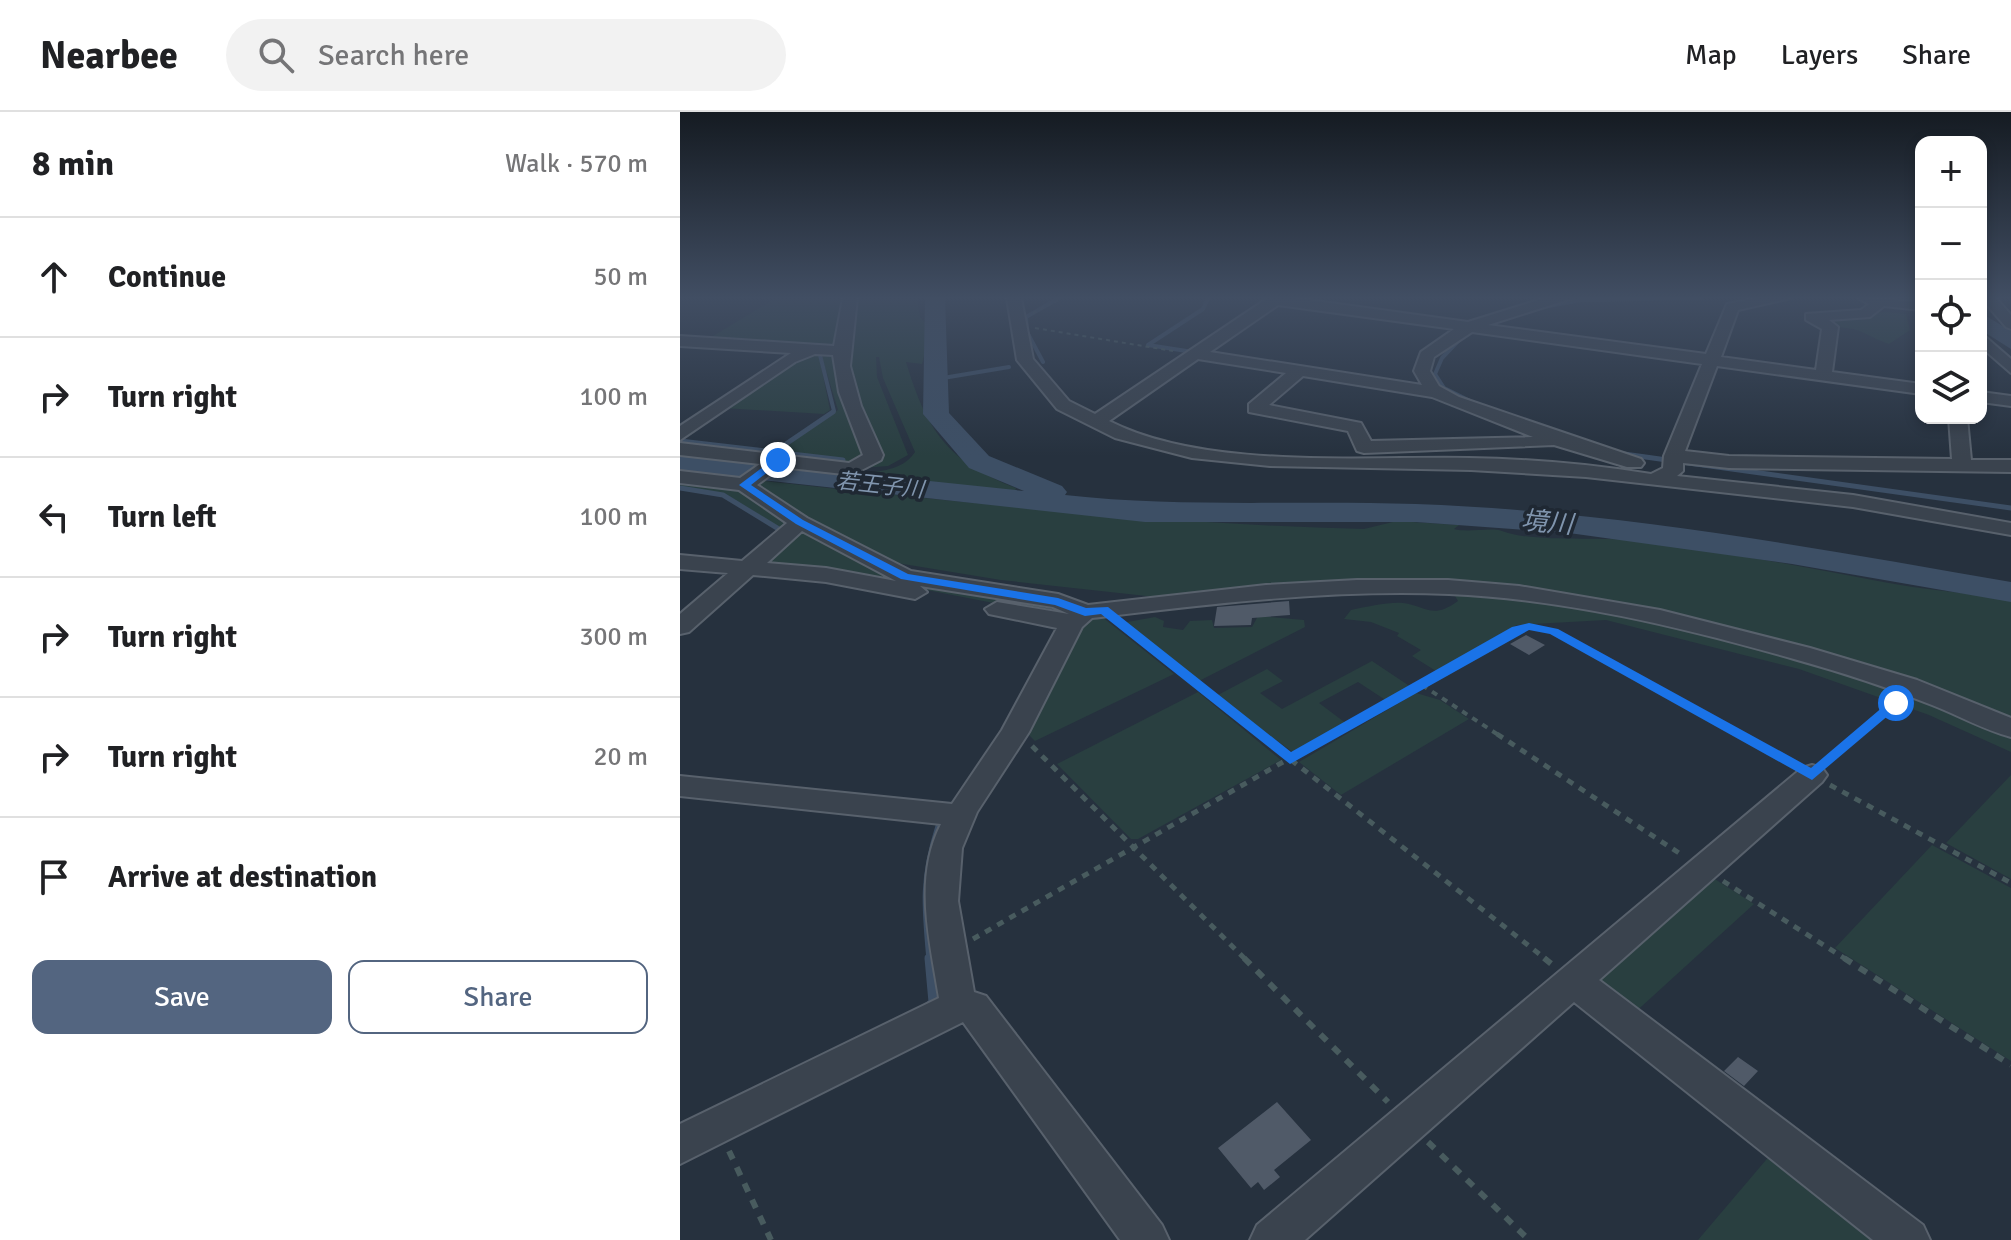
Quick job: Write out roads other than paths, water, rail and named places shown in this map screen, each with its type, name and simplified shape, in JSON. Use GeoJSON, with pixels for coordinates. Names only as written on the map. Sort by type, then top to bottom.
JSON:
{"type":"FeatureCollection","features":[{"type":"Feature","properties":{"kind":"street"},"geometry":{"type":"LineString","coordinates":[[680,434],[789,359],[809,351]]}},
{"type":"Feature","properties":{"kind":"street"},"geometry":{"type":"LineString","coordinates":[[680,449],[852,469],[871,460],[873,455],[855,407],[841,351],[830,351]]}},
{"type":"Feature","properties":{"kind":"street"},"geometry":{"type":"LineString","coordinates":[[1021,351],[1027,368],[1049,391],[1094,423],[1146,444],[1205,455],[1310,462],[1667,469],[1729,462],[1962,468],[2011,466]]}},
{"type":"Feature","properties":{"kind":"street"},"geometry":{"type":"LineString","coordinates":[[1094,423],[1200,351]]}},
{"type":"Feature","properties":{"kind":"street"},"geometry":{"type":"LineString","coordinates":[[1434,351],[1427,359],[1424,378],[1436,392]]}},
{"type":"Feature","properties":{"kind":"street"},"geometry":{"type":"LineString","coordinates":[[1637,351],[1915,388]]}},
{"type":"Feature","properties":{"kind":"street"},"geometry":{"type":"LineString","coordinates":[[1667,469],[1716,351]]}},
{"type":"Feature","properties":{"kind":"street"},"geometry":{"type":"LineString","coordinates":[[1823,375],[1829,351]]}},
{"type":"Feature","properties":{"kind":"street"},"geometry":{"type":"LineString","coordinates":[[1994,351],[2011,368]]}},
{"type":"Feature","properties":{"kind":"street"},"geometry":{"type":"LineString","coordinates":[[1195,354],[1436,392],[1558,441],[1605,456],[2011,529]]}},
{"type":"Feature","properties":{"kind":"street"},"geometry":{"type":"LineString","coordinates":[[1299,371],[1255,408],[1355,427],[1364,447],[1558,441]]}},
{"type":"Feature","properties":{"kind":"street"},"geometry":{"type":"LineString","coordinates":[[1987,398],[2011,401]]}},
{"type":"Feature","properties":{"kind":"street"},"geometry":{"type":"LineString","coordinates":[[1958,424],[1962,468]]}},
{"type":"Feature","properties":{"kind":"street"},"geometry":{"type":"LineString","coordinates":[[747,483],[778,460]]}},
{"type":"Feature","properties":{"kind":"street"},"geometry":{"type":"LineString","coordinates":[[680,477],[747,483],[800,522],[905,577],[1058,601],[1087,615]]}},
{"type":"Feature","properties":{"kind":"street"},"geometry":{"type":"LineString","coordinates":[[680,627],[800,522]]}},
{"type":"Feature","properties":{"kind":"street"},"geometry":{"type":"LineString","coordinates":[[874,561],[983,580],[1169,602]]}},
{"type":"Feature","properties":{"kind":"street"},"geometry":{"type":"LineString","coordinates":[[680,562],[826,575],[1087,615],[1169,602],[1370,587],[1447,587],[1531,594],[1646,614],[1849,665],[1910,685],[2011,728]]}},
{"type":"Feature","properties":{"kind":"street"},"geometry":{"type":"LineString","coordinates":[[958,1006],[947,954],[943,868],[962,816],[1087,615]]}},
{"type":"Feature","properties":{"kind":"street"},"geometry":{"type":"LineString","coordinates":[[1272,1240],[1812,775]]}},
{"type":"Feature","properties":{"kind":"street"},"geometry":{"type":"LineString","coordinates":[[680,786],[962,816]]}},
{"type":"Feature","properties":{"kind":"street"},"geometry":{"type":"LineString","coordinates":[[1575,982],[1908,1240]]}},
{"type":"Feature","properties":{"kind":"street"},"geometry":{"type":"LineString","coordinates":[[680,1145],[958,1006],[973,1007],[1147,1240]]}},
{"type":"Feature","properties":{"kind":"waterway","name":"境川"},"geometry":{"type":"LineString","coordinates":[[935,351],[936,414],[979,462],[1052,492]]}},
{"type":"Feature","properties":{"kind":"waterway"},"geometry":{"type":"LineString","coordinates":[[1037,351],[1043,362]]}},
{"type":"Feature","properties":{"kind":"waterway"},"geometry":{"type":"LineString","coordinates":[[1184,351],[1193,352]]}},
{"type":"Feature","properties":{"kind":"waterway"},"geometry":{"type":"LineString","coordinates":[[1449,351],[1435,374],[1444,388],[1470,401]]}},
{"type":"Feature","properties":{"kind":"waterway"},"geometry":{"type":"LineString","coordinates":[[820,355],[834,411],[830,414]]}},
{"type":"Feature","properties":{"kind":"waterway"},"geometry":{"type":"LineString","coordinates":[[937,379],[1009,367]]}},
{"type":"Feature","properties":{"kind":"waterway"},"geometry":{"type":"LineString","coordinates":[[777,450],[833,412]]}},
{"type":"Feature","properties":{"kind":"waterway"},"geometry":{"type":"LineString","coordinates":[[680,441],[843,460]]}},
{"type":"Feature","properties":{"kind":"waterway"},"geometry":{"type":"LineString","coordinates":[[1624,454],[2011,508]]}},
{"type":"Feature","properties":{"kind":"waterway","name":"境川"},"geometry":{"type":"LineString","coordinates":[[680,463],[1145,513],[1416,513],[1569,524],[1792,554],[2011,592]]}},
{"type":"Feature","properties":{"kind":"waterway","name":"若王子川"},"geometry":{"type":"LineString","coordinates":[[747,471],[755,465]]}},
{"type":"Feature","properties":{"kind":"waterway"},"geometry":{"type":"LineString","coordinates":[[680,488],[723,495],[782,531]]}},
{"type":"Feature","properties":{"kind":"waterway"},"geometry":{"type":"LineString","coordinates":[[930,960],[926,893],[939,826]]}},
{"type":"Feature","properties":{"kind":"waterway"},"geometry":{"type":"LineString","coordinates":[[929,958],[933,1002],[929,1006]]}}]}
